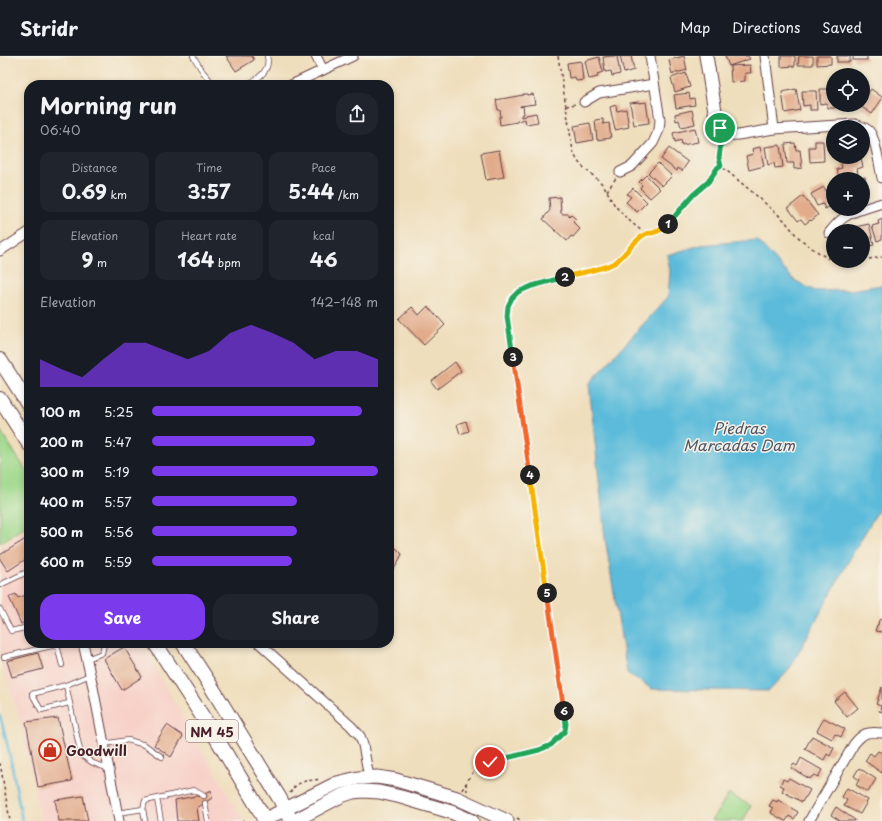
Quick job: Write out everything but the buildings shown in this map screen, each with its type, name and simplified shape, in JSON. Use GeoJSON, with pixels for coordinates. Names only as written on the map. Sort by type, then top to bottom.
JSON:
{"type":"FeatureCollection","features":[{"type":"Feature","properties":{"kind":"main road"},"geometry":{"type":"LineString","coordinates":[[0,360],[24,397]]}},
{"type":"Feature","properties":{"kind":"main road"},"geometry":{"type":"LineString","coordinates":[[0,399],[24,436]]}},
{"type":"Feature","properties":{"kind":"main road","name":"NM 45"},"geometry":{"type":"LineString","coordinates":[[158,648],[217,739],[260,811],[263,821]]}},
{"type":"Feature","properties":{"kind":"main road","name":"NM 45"},"geometry":{"type":"LineString","coordinates":[[186,648],[210,684],[280,799],[288,815]]}},
{"type":"Feature","properties":{"kind":"street"},"geometry":{"type":"LineString","coordinates":[[316,56],[323,70]]}},
{"type":"Feature","properties":{"kind":"street"},"geometry":{"type":"LineString","coordinates":[[301,80],[353,56]]}},
{"type":"Feature","properties":{"kind":"street"},"geometry":{"type":"LineString","coordinates":[[620,172],[632,166],[653,143],[659,130],[660,120],[650,56]]}},
{"type":"Feature","properties":{"kind":"street"},"geometry":{"type":"LineString","coordinates":[[706,56],[716,117],[722,136],[774,129],[855,124],[865,128],[871,134],[882,178]]}},
{"type":"Feature","properties":{"kind":"street"},"geometry":{"type":"LineString","coordinates":[[765,56],[774,129]]}},
{"type":"Feature","properties":{"kind":"street"},"geometry":{"type":"LineString","coordinates":[[584,102],[599,92],[654,84]]}},
{"type":"Feature","properties":{"kind":"street"},"geometry":{"type":"LineString","coordinates":[[870,207],[882,203]]}},
{"type":"Feature","properties":{"kind":"street"},"geometry":{"type":"LineString","coordinates":[[836,224],[846,216]]}},
{"type":"Feature","properties":{"kind":"street"},"geometry":{"type":"LineString","coordinates":[[0,251],[24,235]]}},
{"type":"Feature","properties":{"kind":"street"},"geometry":{"type":"LineString","coordinates":[[84,648],[118,817]]}},
{"type":"Feature","properties":{"kind":"street"},"geometry":{"type":"LineString","coordinates":[[265,648],[351,726],[360,736],[369,778]]}},
{"type":"Feature","properties":{"kind":"street"},"geometry":{"type":"LineString","coordinates":[[809,821],[860,736],[869,732],[882,733]]}},
{"type":"Feature","properties":{"kind":"street"},"geometry":{"type":"LineString","coordinates":[[263,821],[288,815],[337,783],[358,778],[377,777],[396,780],[457,798],[507,821]]}},
{"type":"Feature","properties":{"kind":"street"},"geometry":{"type":"LineString","coordinates":[[294,821],[341,796],[353,792],[363,791],[378,792],[401,797],[451,812],[472,821]]}},
{"type":"Feature","properties":{"kind":"lane"},"geometry":{"type":"LineString","coordinates":[[193,56],[210,80]]}},
{"type":"Feature","properties":{"kind":"lane"},"geometry":{"type":"LineString","coordinates":[[257,80],[267,68],[267,56]]}},
{"type":"Feature","properties":{"kind":"lane"},"geometry":{"type":"LineString","coordinates":[[0,585],[24,573]]}},
{"type":"Feature","properties":{"kind":"lane"},"geometry":{"type":"LineString","coordinates":[[0,609],[11,631],[24,628]]}},
{"type":"Feature","properties":{"kind":"lane"},"geometry":{"type":"LineString","coordinates":[[4,657],[44,648]]}},
{"type":"Feature","properties":{"kind":"lane"},"geometry":{"type":"LineString","coordinates":[[58,648],[62,665]]}},
{"type":"Feature","properties":{"kind":"lane"},"geometry":{"type":"LineString","coordinates":[[87,659],[102,652],[103,648]]}},
{"type":"Feature","properties":{"kind":"lane"},"geometry":{"type":"LineString","coordinates":[[70,703],[41,710],[32,694],[66,685],[90,675]]}},
{"type":"Feature","properties":{"kind":"lane"},"geometry":{"type":"LineString","coordinates":[[66,685],[81,755],[93,763],[108,769]]}},
{"type":"Feature","properties":{"kind":"lane"},"geometry":{"type":"LineString","coordinates":[[104,744],[128,740],[145,745],[162,757]]}},
{"type":"Feature","properties":{"kind":"lane"},"geometry":{"type":"LineString","coordinates":[[145,821],[143,809],[145,801],[194,790],[204,796]]}},
{"type":"Feature","properties":{"kind":"lane"},"geometry":{"type":"LineString","coordinates":[[157,799],[161,821]]}},
{"type":"Feature","properties":{"kind":"lane"},"geometry":{"type":"LineString","coordinates":[[205,803],[208,821]]}},
{"type":"Feature","properties":{"kind":"lane"},"geometry":{"type":"LineString","coordinates":[[118,817],[143,809]]}},
{"type":"Feature","properties":{"kind":"path"},"geometry":{"type":"LineString","coordinates":[[558,56],[575,159],[603,186],[625,217],[646,234]]}},
{"type":"Feature","properties":{"kind":"path"},"geometry":{"type":"LineString","coordinates":[[722,136],[719,158],[721,166],[784,220],[797,236],[826,257]]}},
{"type":"Feature","properties":{"kind":"path"},"geometry":{"type":"LineString","coordinates":[[457,798],[471,775],[478,767],[490,762],[539,750],[551,745],[565,731],[566,724],[507,316],[508,306],[512,298],[518,292],[532,286],[615,263],[641,237],[664,228],[671,222],[693,195],[708,182],[718,167],[721,166]]}},
{"type":"Feature","properties":{"kind":"path"},"geometry":{"type":"LineString","coordinates":[[607,191],[620,172]]}},
{"type":"Feature","properties":{"kind":"path"},"geometry":{"type":"LineString","coordinates":[[870,259],[882,257]]}},
{"type":"Feature","properties":{"kind":"path"},"geometry":{"type":"LineString","coordinates":[[0,763],[10,821]]}},
{"type":"Feature","properties":{"kind":"shaded area"},"geometry":{"type":"Polygon","coordinates":[[[24,531],[24,648],[143,648],[243,820],[242,821],[41,821],[21,724],[0,656],[0,548],[24,531]]]}},
{"type":"Feature","properties":{"kind":"green space"},"geometry":{"type":"Polygon","coordinates":[[[0,430],[24,467],[24,527],[0,543],[0,430]]]}},
{"type":"Feature","properties":{"kind":"green space"},"geometry":{"type":"Polygon","coordinates":[[[729,794],[751,806],[743,821],[711,821],[729,794]]]}},
{"type":"Feature","properties":{"kind":"water","name":"Piedras Marcadas Dam"},"geometry":{"type":"Polygon","coordinates":[[[757,240],[794,280],[815,291],[850,290],[882,285],[882,504],[857,546],[789,670],[769,691],[652,689],[627,673],[605,538],[589,384],[668,297],[670,271],[667,255],[701,245],[757,240]]]}},
{"type":"Feature","properties":{"kind":"waterway"},"geometry":{"type":"LineString","coordinates":[[0,716],[10,755],[22,821]]}},
{"type":"Feature","properties":{"kind":"place","name":"Goodwill"},"geometry":{"type":"Point","coordinates":[50,750]}},
{"type":"Feature","properties":{"kind":"route"},"geometry":{"type":"LineString","coordinates":[[490,762],[539,750],[551,745],[565,731],[566,724],[508,325],[508,306],[512,298],[518,292],[532,286],[615,263],[641,237],[664,228],[671,222],[693,195],[708,182],[718,167],[721,166],[719,158],[722,136],[720,128]]}}]}
